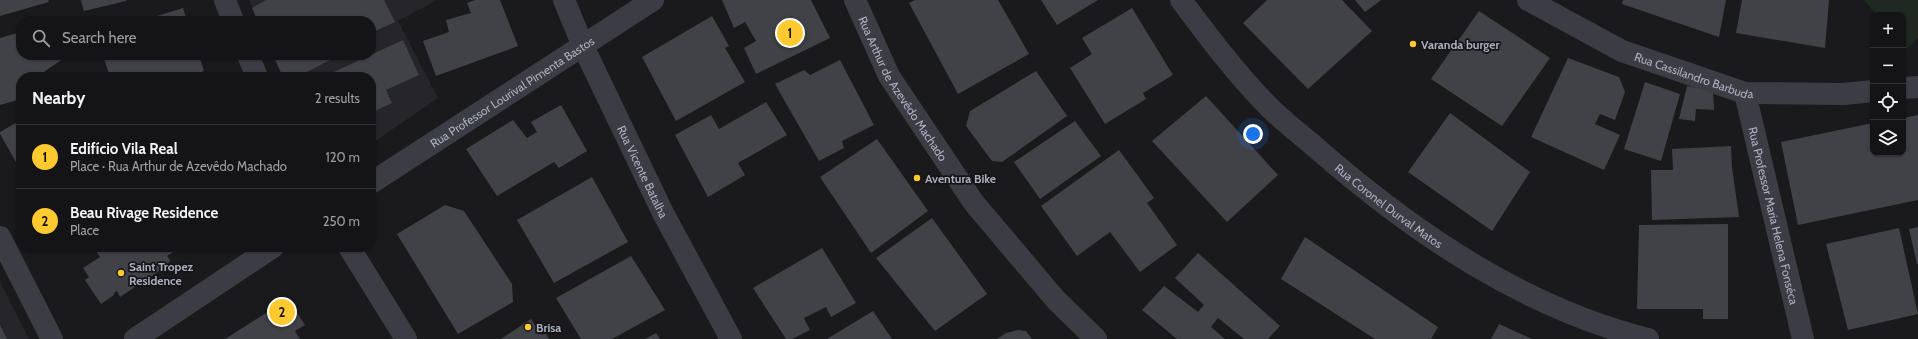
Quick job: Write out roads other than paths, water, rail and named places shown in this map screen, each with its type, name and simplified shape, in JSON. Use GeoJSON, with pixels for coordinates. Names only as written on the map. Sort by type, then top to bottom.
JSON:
{"type":"FeatureCollection","features":[{"type":"Feature","properties":{"kind":"street"},"geometry":{"type":"LineString","coordinates":[[225,0],[232,16]]}},
{"type":"Feature","properties":{"kind":"street","name":"Rua Vicente Batalha"},"geometry":{"type":"LineString","coordinates":[[564,0],[583,46],[663,213],[731,339]]}},
{"type":"Feature","properties":{"kind":"street","name":"Rua Professor Lourival Pimenta Bastos"},"geometry":{"type":"LineString","coordinates":[[376,180],[653,0]]}},
{"type":"Feature","properties":{"kind":"street","name":"Rua Arthur de Azevêdo Machado"},"geometry":{"type":"LineString","coordinates":[[855,0],[889,76],[974,202],[1056,300],[1096,339]]}},
{"type":"Feature","properties":{"kind":"street","name":"Rua Coronel Durval Matos"},"geometry":{"type":"LineString","coordinates":[[1181,0],[1217,48],[1266,104],[1344,172],[1416,228],[1486,273],[1554,306],[1648,339]]}},
{"type":"Feature","properties":{"kind":"street","name":"Rua Cassilandro Barbuda"},"geometry":{"type":"LineString","coordinates":[[1528,0],[1622,51],[1745,93],[1844,94],[1870,92]]}},
{"type":"Feature","properties":{"kind":"street"},"geometry":{"type":"LineString","coordinates":[[250,60],[255,72]]}},
{"type":"Feature","properties":{"kind":"street"},"geometry":{"type":"LineString","coordinates":[[1906,88],[1918,87]]}},
{"type":"Feature","properties":{"kind":"street","name":"Rua Professor Maria Helena Fonséca"},"geometry":{"type":"LineString","coordinates":[[1745,93],[1803,339]]}},
{"type":"Feature","properties":{"kind":"street"},"geometry":{"type":"LineString","coordinates":[[0,238],[52,339]]}},
{"type":"Feature","properties":{"kind":"street"},"geometry":{"type":"LineString","coordinates":[[135,339],[266,252]]}},
{"type":"Feature","properties":{"kind":"street"},"geometry":{"type":"LineString","coordinates":[[352,252],[406,339]]}},
{"type":"Feature","properties":{"kind":"place","name":"Edifício Vila Real"},"geometry":{"type":"Point","coordinates":[790,33]}},
{"type":"Feature","properties":{"kind":"place","name":"Varanda burger"},"geometry":{"type":"Point","coordinates":[1413,44]}},
{"type":"Feature","properties":{"kind":"place","name":"Aventura Bike"},"geometry":{"type":"Point","coordinates":[917,178]}},
{"type":"Feature","properties":{"kind":"place","name":"Saint Tropez Residence"},"geometry":{"type":"Point","coordinates":[121,273]}},
{"type":"Feature","properties":{"kind":"place","name":"Beau Rivage Residence"},"geometry":{"type":"Point","coordinates":[282,312]}},
{"type":"Feature","properties":{"kind":"place","name":"Brisa"},"geometry":{"type":"Point","coordinates":[528,327]}}]}
